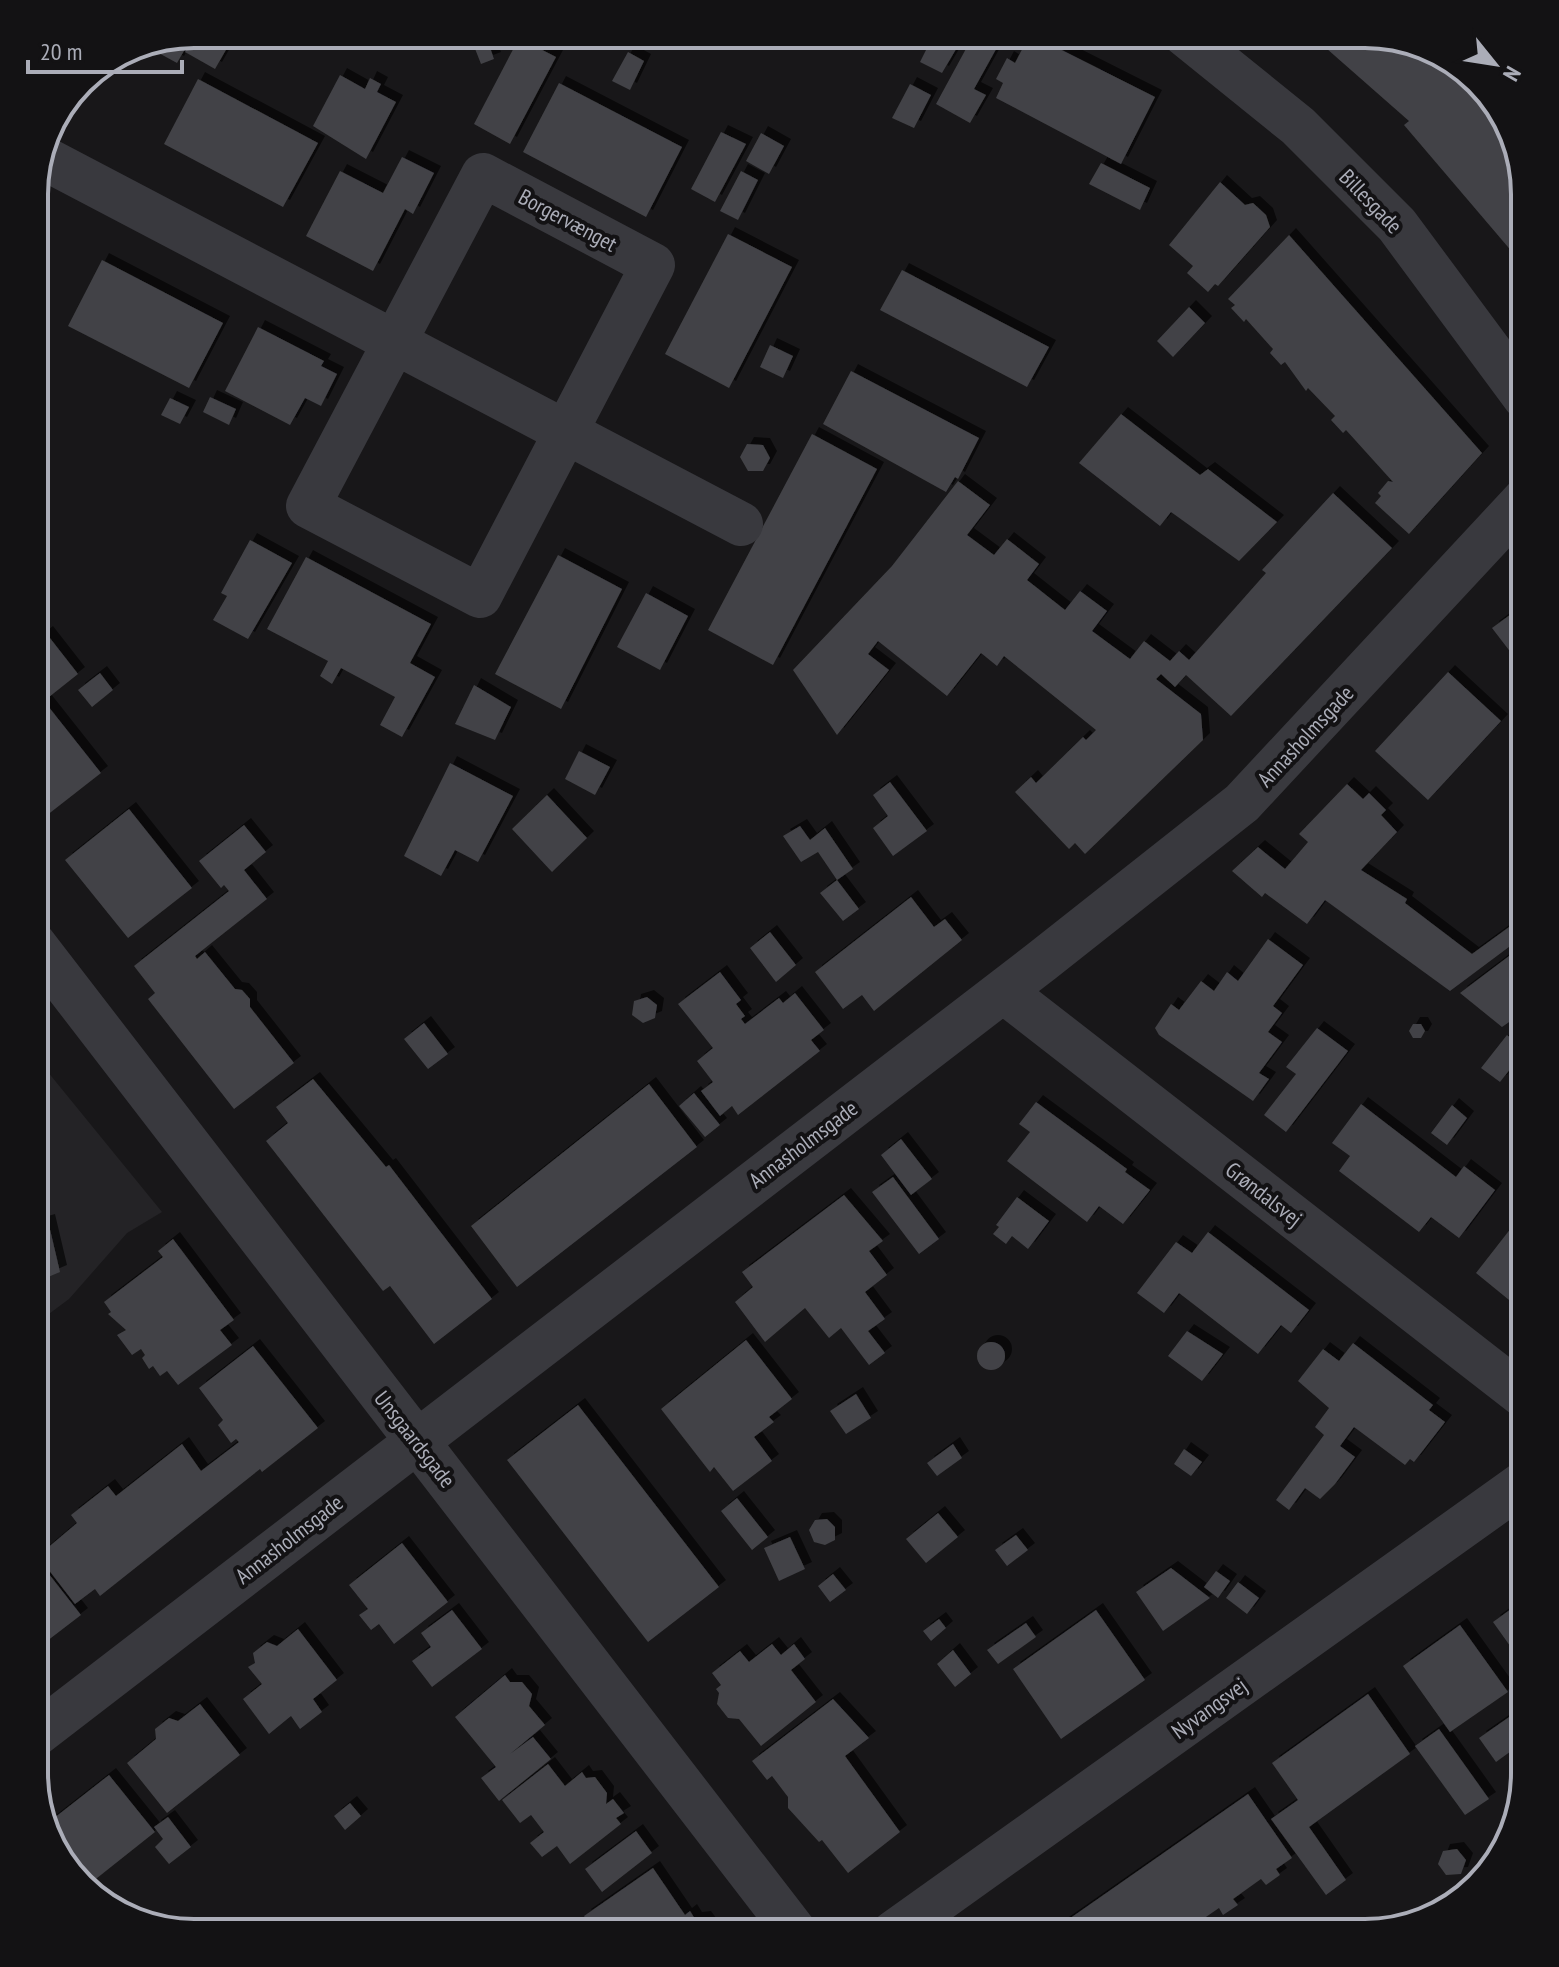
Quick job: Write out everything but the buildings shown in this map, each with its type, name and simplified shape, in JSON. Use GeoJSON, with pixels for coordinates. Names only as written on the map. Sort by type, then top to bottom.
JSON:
{"type":"FeatureCollection","features":[{"type":"Feature","properties":{"kind":"street","name":"Billesgade"},"geometry":{"type":"LineString","coordinates":[[1201,48],[1298,126],[1397,225],[1511,379]]}},
{"type":"Feature","properties":{"kind":"street"},"geometry":{"type":"LineString","coordinates":[[52,162],[741,524]]}},
{"type":"Feature","properties":{"kind":"street","name":"Borgervænget"},"geometry":{"type":"LineString","coordinates":[[483,175],[653,265],[566,432],[480,596],[308,506],[483,175]]}},
{"type":"Feature","properties":{"kind":"street","name":"Annasholmsgade"},"geometry":{"type":"LineString","coordinates":[[48,1725],[1003,991],[1242,803],[1511,514]]}},
{"type":"Feature","properties":{"kind":"street","name":"Unsgaardsgade"},"geometry":{"type":"LineString","coordinates":[[48,962],[785,1919]]}},
{"type":"Feature","properties":{"kind":"street","name":"Grøndalsvej"},"geometry":{"type":"LineString","coordinates":[[1003,991],[1511,1386]]}},
{"type":"Feature","properties":{"kind":"street","name":"Nyvangsvej"},"geometry":{"type":"LineString","coordinates":[[913,1919],[1511,1492]]}},
{"type":"Feature","properties":{"kind":"shaded area"},"geometry":{"type":"Polygon","coordinates":[[[48,1072],[162,1212],[127,1233],[69,1299],[48,1315],[48,1072]]]}}]}
